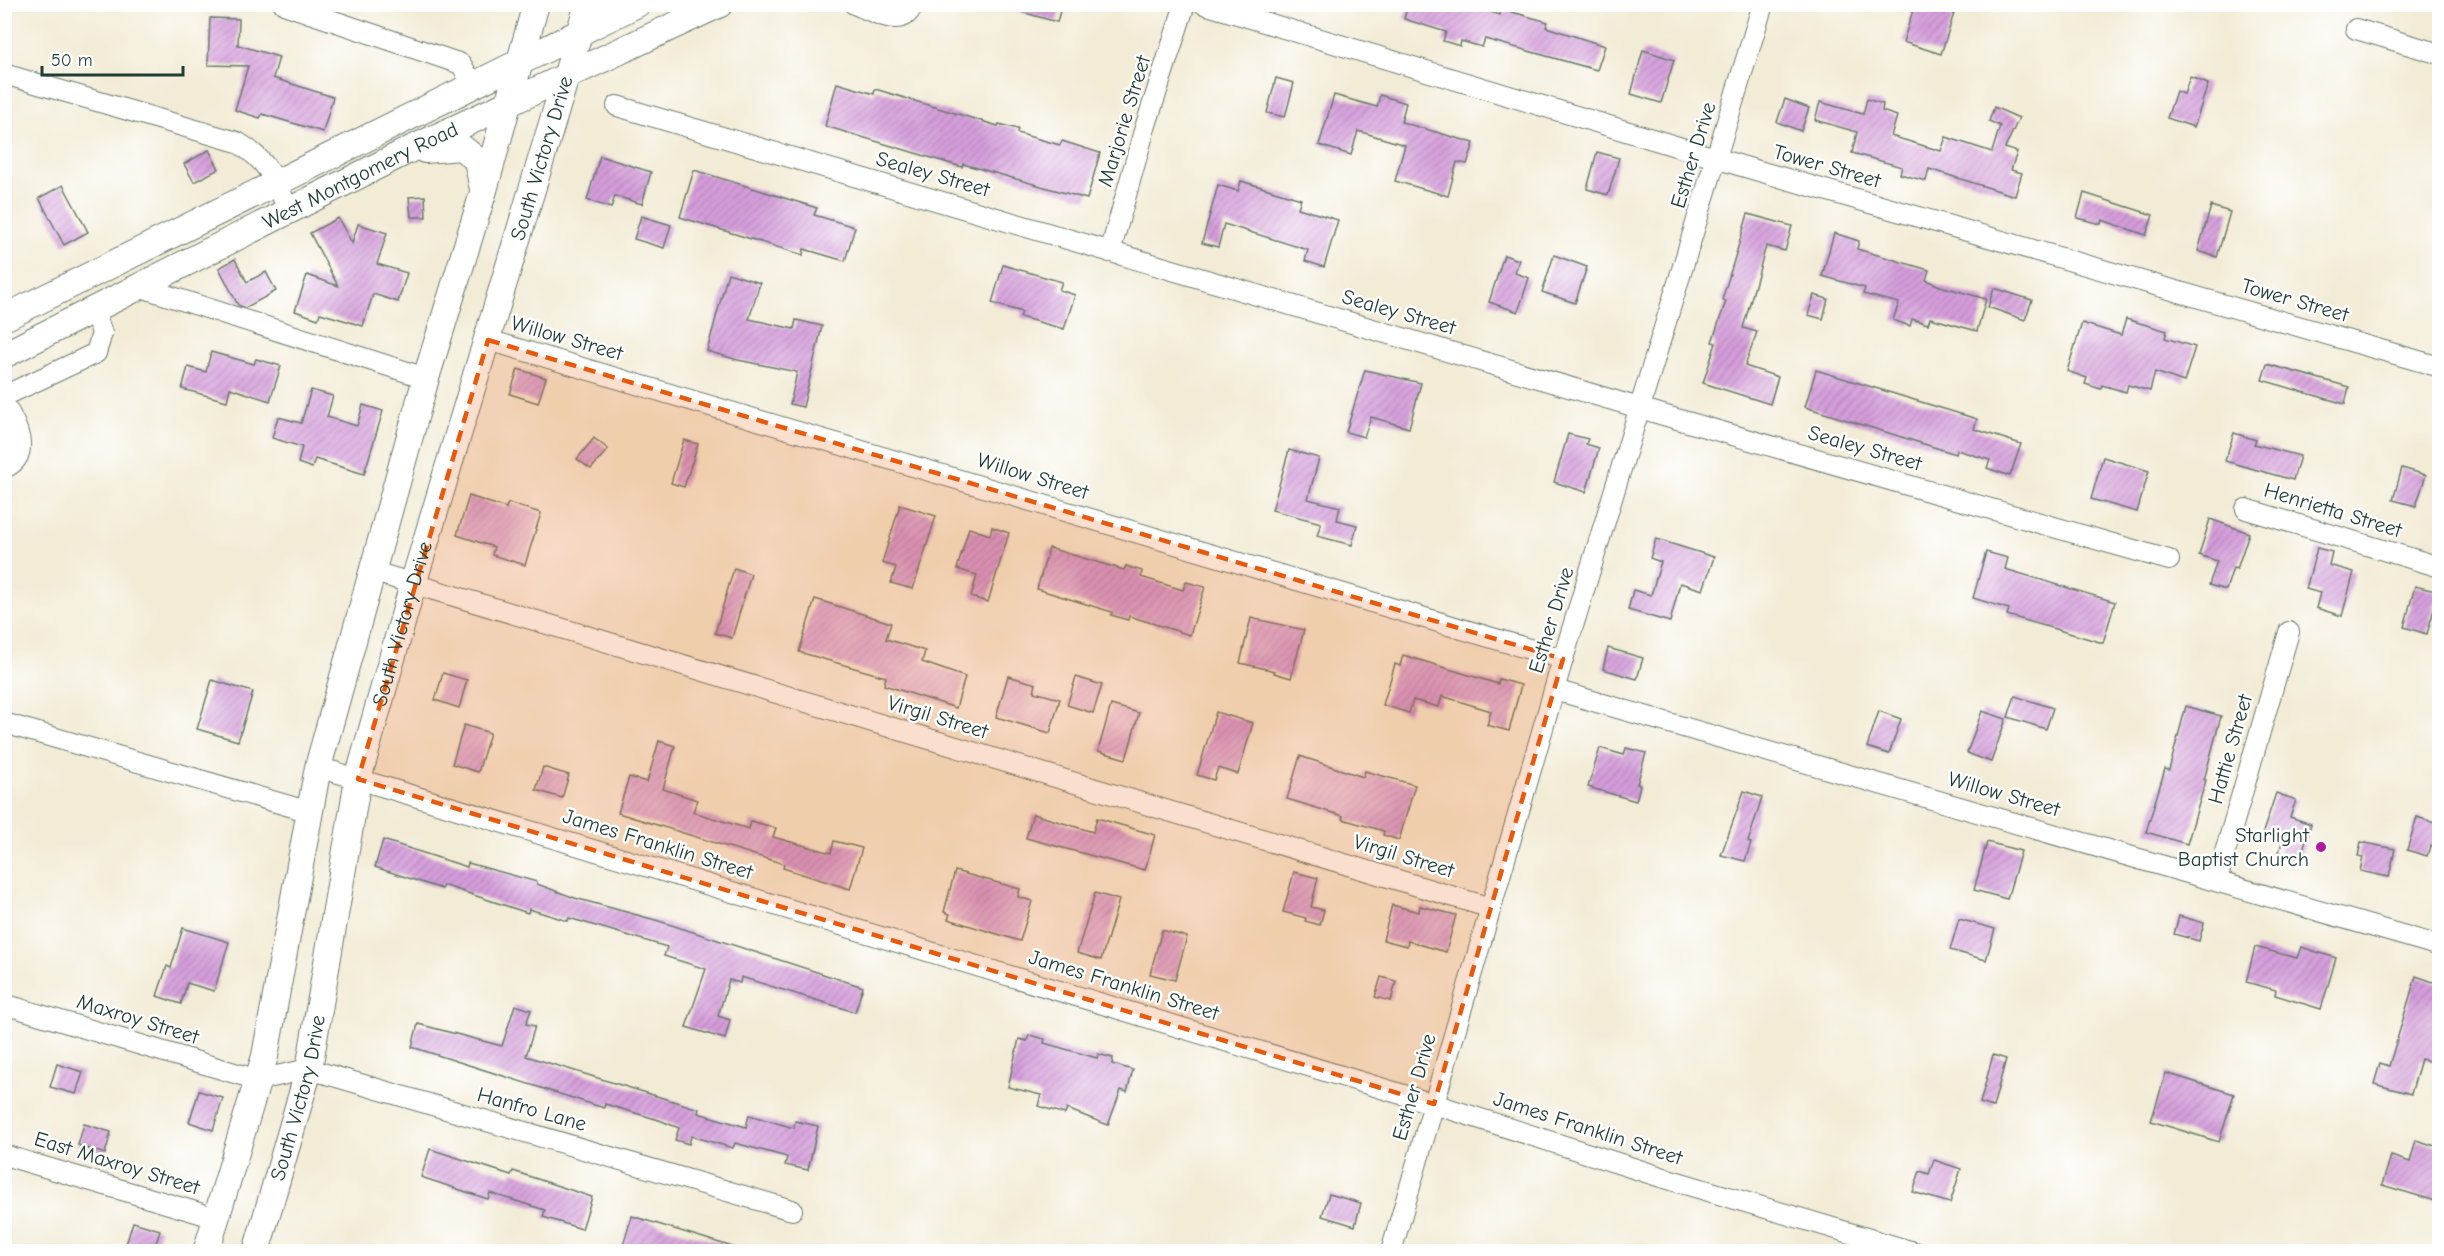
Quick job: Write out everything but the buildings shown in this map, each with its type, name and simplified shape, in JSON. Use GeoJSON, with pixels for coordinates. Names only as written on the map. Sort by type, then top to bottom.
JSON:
{"type":"FeatureCollection","features":[{"type":"Feature","properties":{"kind":"main road","name":"South Victory Drive"},"geometry":{"type":"LineString","coordinates":[[206,1251],[265,1056],[318,767],[426,378],[484,190],[517,65],[536,4]]}},
{"type":"Feature","properties":{"kind":"main road","name":"South Victory Drive"},"geometry":{"type":"LineString","coordinates":[[256,1251],[309,1069],[358,779],[413,584],[588,4]]}},
{"type":"Feature","properties":{"kind":"main road","name":"West Montgomery Road"},"geometry":{"type":"LineString","coordinates":[[4,318],[638,4]]}},
{"type":"Feature","properties":{"kind":"main road","name":"West Montgomery Road"},"geometry":{"type":"LineString","coordinates":[[4,355],[407,151],[720,4]]}},
{"type":"Feature","properties":{"kind":"main road"},"geometry":{"type":"LineString","coordinates":[[407,151],[461,147],[477,160],[484,190]]}},
{"type":"Feature","properties":{"kind":"street"},"geometry":{"type":"LineString","coordinates":[[284,4],[311,9],[447,57],[467,70],[474,86]]}},
{"type":"Feature","properties":{"kind":"street"},"geometry":{"type":"LineString","coordinates":[[854,4],[892,18],[904,19],[910,14],[913,4]]}},
{"type":"Feature","properties":{"kind":"street","name":"Marjorie Street"},"geometry":{"type":"LineString","coordinates":[[1110,252],[1144,131],[1185,4]]}},
{"type":"Feature","properties":{"kind":"street","name":"Tower Street"},"geometry":{"type":"LineString","coordinates":[[1204,4],[1717,159],[2439,367]]}},
{"type":"Feature","properties":{"kind":"street","name":"Esther Drive"},"geometry":{"type":"LineString","coordinates":[[1391,1251],[1563,659],[1763,4]]}},
{"type":"Feature","properties":{"kind":"street"},"geometry":{"type":"LineString","coordinates":[[2356,29],[2439,54]]}},
{"type":"Feature","properties":{"kind":"street"},"geometry":{"type":"LineString","coordinates":[[4,74],[237,142],[256,153],[272,171],[288,210]]}},
{"type":"Feature","properties":{"kind":"street","name":"Sealey Street"},"geometry":{"type":"LineString","coordinates":[[617,106],[1640,408],[2169,560]]}},
{"type":"Feature","properties":{"kind":"street"},"geometry":{"type":"LineString","coordinates":[[141,287],[426,378]]}},
{"type":"Feature","properties":{"kind":"street"},"geometry":{"type":"LineString","coordinates":[[4,396],[96,352],[102,333],[94,310]]}},
{"type":"Feature","properties":{"kind":"street","name":"Willow Street"},"geometry":{"type":"LineString","coordinates":[[488,340],[1563,659]]}},
{"type":"Feature","properties":{"kind":"street"},"geometry":{"type":"LineString","coordinates":[[4,404],[20,431],[19,451],[12,465],[4,468]]}},
{"type":"Feature","properties":{"kind":"street","name":"Henrietta Street"},"geometry":{"type":"LineString","coordinates":[[2246,509],[2439,567]]}},
{"type":"Feature","properties":{"kind":"street","name":"Virgil Street"},"geometry":{"type":"LineString","coordinates":[[371,572],[1491,908]]}},
{"type":"Feature","properties":{"kind":"street","name":"Hattie Street"},"geometry":{"type":"LineString","coordinates":[[2217,880],[2289,632]]}},
{"type":"Feature","properties":{"kind":"street","name":"Willow Street"},"geometry":{"type":"LineString","coordinates":[[1555,690],[2439,946]]}},
{"type":"Feature","properties":{"kind":"street"},"geometry":{"type":"LineString","coordinates":[[4,723],[310,812]]}},
{"type":"Feature","properties":{"kind":"street","name":"James Franklin Street"},"geometry":{"type":"LineString","coordinates":[[318,767],[1434,1104],[1661,1177],[1914,1251]]}},
{"type":"Feature","properties":{"kind":"street","name":"Maxroy Street"},"geometry":{"type":"LineString","coordinates":[[4,1004],[258,1080]]}},
{"type":"Feature","properties":{"kind":"street","name":"Hanfro Lane"},"geometry":{"type":"LineString","coordinates":[[258,1080],[309,1069],[792,1210]]}},
{"type":"Feature","properties":{"kind":"street","name":"East Maxroy Street"},"geometry":{"type":"LineString","coordinates":[[4,1155],[216,1218]]}},
{"type":"Feature","properties":{"kind":"highlighted area"},"geometry":{"type":"Polygon","coordinates":[[[488,340],[1563,659],[1434,1104],[358,779],[488,340]]]}},
{"type":"Feature","properties":{"kind":"place","name":"Starlight Baptist Church"},"geometry":{"type":"Point","coordinates":[2321,847]}}]}
